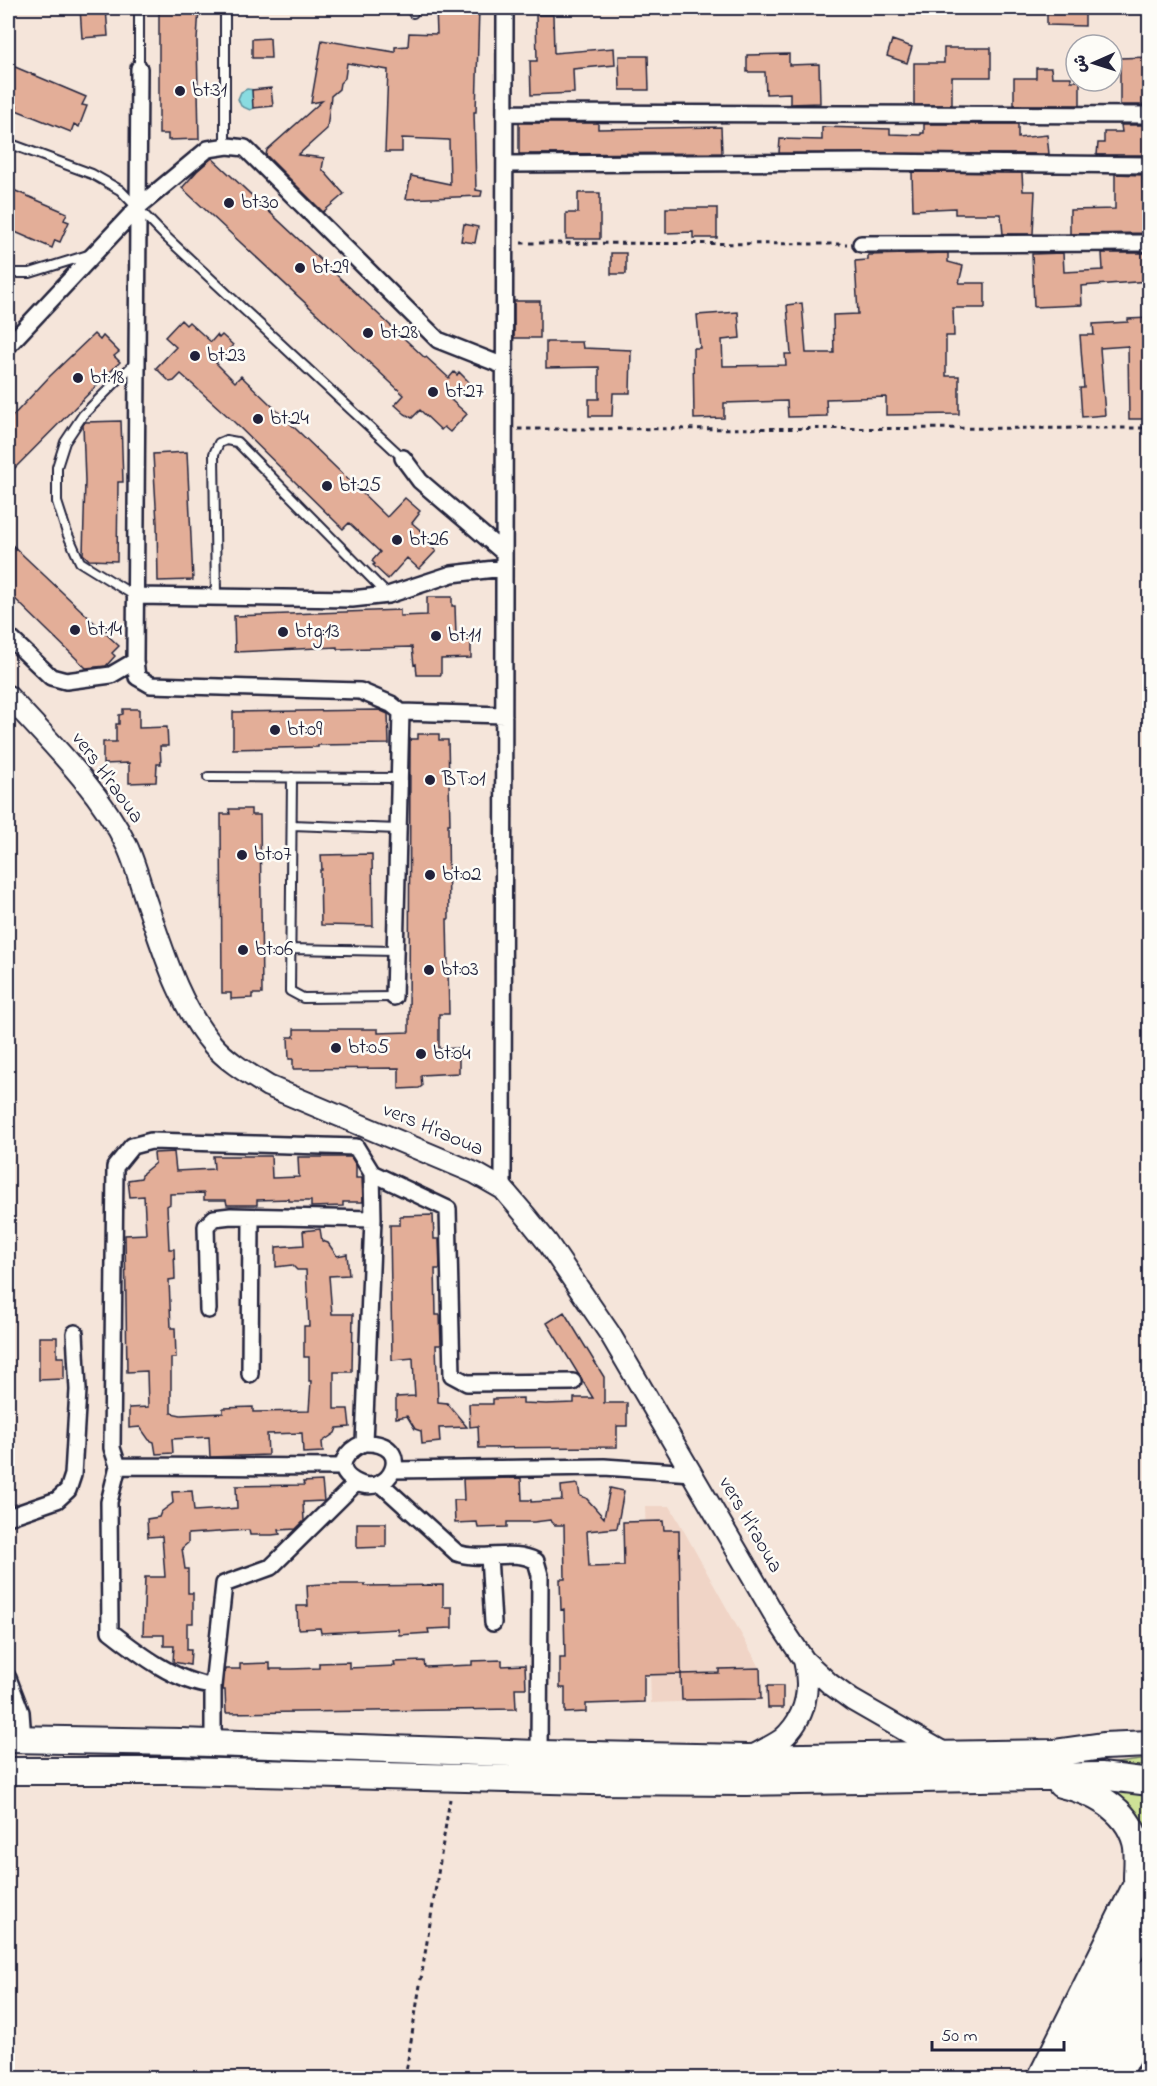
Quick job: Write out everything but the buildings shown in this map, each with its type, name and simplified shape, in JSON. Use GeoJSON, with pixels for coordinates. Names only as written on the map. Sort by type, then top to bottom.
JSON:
{"type":"FeatureCollection","features":[{"type":"Feature","properties":{"kind":"highway"},"geometry":{"type":"LineString","coordinates":[[1103,1746],[1149,1727]]}},
{"type":"Feature","properties":{"kind":"highway"},"geometry":{"type":"LineString","coordinates":[[15,1739],[747,1758],[1054,1753],[1103,1746],[1149,1744]]}},
{"type":"Feature","properties":{"kind":"highway"},"geometry":{"type":"LineString","coordinates":[[8,1771],[180,1771],[590,1781],[1101,1776],[1149,1782]]}},
{"type":"Feature","properties":{"kind":"highway"},"geometry":{"type":"LineString","coordinates":[[1031,1778],[1089,1792],[1116,1810],[1129,1825],[1137,1843],[1137,1885]]}},
{"type":"Feature","properties":{"kind":"highway"},"geometry":{"type":"LineString","coordinates":[[1041,2079],[1149,1858]]}},
{"type":"Feature","properties":{"kind":"highway"},"geometry":{"type":"LineString","coordinates":[[1067,2079],[1149,1914]]}},
{"type":"Feature","properties":{"kind":"highway"},"geometry":{"type":"LineString","coordinates":[[1096,2079],[1149,1971]]}},
{"type":"Feature","properties":{"kind":"highway"},"geometry":{"type":"LineString","coordinates":[[1116,2079],[1149,2014]]}},
{"type":"Feature","properties":{"kind":"street"},"geometry":{"type":"LineString","coordinates":[[502,1189],[505,8]]}},
{"type":"Feature","properties":{"kind":"street"},"geometry":{"type":"LineString","coordinates":[[139,68],[135,596],[137,677],[151,685],[360,691],[391,704],[401,712],[504,715]]}},
{"type":"Feature","properties":{"kind":"street"},"geometry":{"type":"LineString","coordinates":[[506,113],[1149,115]]}},
{"type":"Feature","properties":{"kind":"street"},"geometry":{"type":"LineString","coordinates":[[8,346],[137,208],[208,149],[225,146],[245,148],[438,340],[504,366]]}},
{"type":"Feature","properties":{"kind":"street"},"geometry":{"type":"LineString","coordinates":[[506,164],[872,162],[1149,165]]}},
{"type":"Feature","properties":{"kind":"street"},"geometry":{"type":"LineString","coordinates":[[861,244],[1149,243]]}},
{"type":"Feature","properties":{"kind":"street"},"geometry":{"type":"LineString","coordinates":[[403,458],[420,481],[503,552]]}},
{"type":"Feature","properties":{"kind":"street"},"geometry":{"type":"LineString","coordinates":[[135,596],[352,599],[388,595],[452,574],[503,568]]}},
{"type":"Feature","properties":{"kind":"street"},"geometry":{"type":"LineString","coordinates":[[8,636],[51,677],[66,681],[111,675],[135,661]]}},
{"type":"Feature","properties":{"kind":"street","name":"vers H'raoua"},"geometry":{"type":"LineString","coordinates":[[8,696],[78,775],[105,809],[122,837],[176,981],[193,1018],[214,1046],[241,1069],[268,1086],[475,1173],[502,1189],[547,1242],[610,1334],[778,1621],[804,1660]]}},
{"type":"Feature","properties":{"kind":"street"},"geometry":{"type":"LineString","coordinates":[[394,997],[401,712]]}},
{"type":"Feature","properties":{"kind":"street"},"geometry":{"type":"LineString","coordinates":[[213,1686],[196,1685],[137,1653],[110,1631],[109,1502],[118,1466],[112,1448],[115,1167],[132,1146],[152,1141],[356,1147],[372,1173],[373,1219],[364,1443]]}},
{"type":"Feature","properties":{"kind":"street"},"geometry":{"type":"LineString","coordinates":[[372,1173],[448,1209],[452,1375],[467,1383],[573,1382]]}},
{"type":"Feature","properties":{"kind":"street"},"geometry":{"type":"LineString","coordinates":[[208,1310],[206,1226],[214,1218],[231,1216],[373,1219]]}},
{"type":"Feature","properties":{"kind":"street"},"geometry":{"type":"LineString","coordinates":[[250,1374],[251,1218]]}},
{"type":"Feature","properties":{"kind":"street"},"geometry":{"type":"LineString","coordinates":[[8,1517],[57,1500],[68,1490],[72,1482],[78,1390],[75,1333]]}},
{"type":"Feature","properties":{"kind":"street"},"geometry":{"type":"LineString","coordinates":[[364,1443],[382,1445],[393,1456],[394,1470],[380,1483],[368,1485],[356,1482],[347,1476],[343,1467],[345,1457],[352,1448],[364,1443]]}},
{"type":"Feature","properties":{"kind":"street"},"geometry":{"type":"LineString","coordinates":[[118,1466],[343,1467]]}},
{"type":"Feature","properties":{"kind":"street"},"geometry":{"type":"LineString","coordinates":[[394,1470],[604,1467],[692,1473]]}},
{"type":"Feature","properties":{"kind":"street"},"geometry":{"type":"LineString","coordinates":[[213,1743],[213,1686],[224,1584],[271,1567],[356,1482]]}},
{"type":"Feature","properties":{"kind":"street"},"geometry":{"type":"LineString","coordinates":[[380,1483],[457,1553],[469,1557],[530,1557],[536,1561],[539,1567],[539,1754]]}},
{"type":"Feature","properties":{"kind":"street"},"geometry":{"type":"LineString","coordinates":[[489,1556],[493,1623]]}},
{"type":"Feature","properties":{"kind":"street"},"geometry":{"type":"LineString","coordinates":[[804,1660],[852,1700],[946,1754]]}},
{"type":"Feature","properties":{"kind":"street"},"geometry":{"type":"LineString","coordinates":[[747,1758],[781,1739],[795,1724],[804,1709],[808,1676],[804,1660]]}},
{"type":"Feature","properties":{"kind":"street"},"geometry":{"type":"LineString","coordinates":[[8,1678],[11,1697],[21,1716],[15,1739]]}},
{"type":"Feature","properties":{"kind":"lane"},"geometry":{"type":"LineString","coordinates":[[139,8],[139,68]]}},
{"type":"Feature","properties":{"kind":"lane"},"geometry":{"type":"LineString","coordinates":[[225,8],[225,146]]}},
{"type":"Feature","properties":{"kind":"lane"},"geometry":{"type":"LineString","coordinates":[[8,143],[92,174],[120,190],[164,235],[403,458]]}},
{"type":"Feature","properties":{"kind":"lane"},"geometry":{"type":"LineString","coordinates":[[8,273],[30,273],[95,253]]}},
{"type":"Feature","properties":{"kind":"lane"},"geometry":{"type":"LineString","coordinates":[[135,596],[80,562],[57,502],[57,467],[65,442],[83,415],[136,362]]}},
{"type":"Feature","properties":{"kind":"lane"},"geometry":{"type":"LineString","coordinates":[[216,596],[214,454],[219,443],[226,440],[237,442],[388,595]]}},
{"type":"Feature","properties":{"kind":"lane"},"geometry":{"type":"LineString","coordinates":[[207,777],[399,778]]}},
{"type":"Feature","properties":{"kind":"lane"},"geometry":{"type":"LineString","coordinates":[[292,777],[290,991],[303,998],[394,997]]}},
{"type":"Feature","properties":{"kind":"lane"},"geometry":{"type":"LineString","coordinates":[[292,825],[398,829]]}},
{"type":"Feature","properties":{"kind":"lane"},"geometry":{"type":"LineString","coordinates":[[290,949],[395,951]]}},
{"type":"Feature","properties":{"kind":"path"},"geometry":{"type":"LineString","coordinates":[[505,243],[861,244]]}},
{"type":"Feature","properties":{"kind":"path"},"geometry":{"type":"LineString","coordinates":[[503,429],[1149,428]]}},
{"type":"Feature","properties":{"kind":"path"},"geometry":{"type":"LineString","coordinates":[[405,2079],[453,1776]]}},
{"type":"Feature","properties":{"kind":"shaded area"},"geometry":{"type":"Polygon","coordinates":[[[645,1506],[670,1506],[760,1668],[761,1699],[651,1703],[645,1506]]]}},
{"type":"Feature","properties":{"kind":"green space"},"geometry":{"type":"Polygon","coordinates":[[[1149,1759],[1149,1772],[1100,1765],[1149,1759]]]}},
{"type":"Feature","properties":{"kind":"green space"},"geometry":{"type":"Polygon","coordinates":[[[1111,1789],[1149,1796],[1149,1835],[1132,1810],[1111,1789]]]}},
{"type":"Feature","properties":{"kind":"water"},"geometry":{"type":"Polygon","coordinates":[[[247,89],[254,90],[256,107],[250,110],[241,106],[238,99],[241,92],[247,89]]]}},
{"type":"Feature","properties":{"kind":"place","name":"bt:31"},"geometry":{"type":"Point","coordinates":[180,91]}},
{"type":"Feature","properties":{"kind":"place","name":"bt:30"},"geometry":{"type":"Point","coordinates":[229,203]}},
{"type":"Feature","properties":{"kind":"place","name":"bt:29"},"geometry":{"type":"Point","coordinates":[300,268]}},
{"type":"Feature","properties":{"kind":"place","name":"bt:28"},"geometry":{"type":"Point","coordinates":[368,333]}},
{"type":"Feature","properties":{"kind":"place","name":"bt:23"},"geometry":{"type":"Point","coordinates":[195,356]}},
{"type":"Feature","properties":{"kind":"place","name":"bt:18"},"geometry":{"type":"Point","coordinates":[78,378]}},
{"type":"Feature","properties":{"kind":"place","name":"bt:27"},"geometry":{"type":"Point","coordinates":[433,392]}},
{"type":"Feature","properties":{"kind":"place","name":"bt:24"},"geometry":{"type":"Point","coordinates":[258,419]}},
{"type":"Feature","properties":{"kind":"place","name":"bt:25"},"geometry":{"type":"Point","coordinates":[327,486]}},
{"type":"Feature","properties":{"kind":"place","name":"bt:26"},"geometry":{"type":"Point","coordinates":[397,540]}},
{"type":"Feature","properties":{"kind":"place","name":"bt:14"},"geometry":{"type":"Point","coordinates":[75,630]}},
{"type":"Feature","properties":{"kind":"place","name":"btg:13"},"geometry":{"type":"Point","coordinates":[283,632]}},
{"type":"Feature","properties":{"kind":"place","name":"bt:11"},"geometry":{"type":"Point","coordinates":[436,636]}},
{"type":"Feature","properties":{"kind":"place","name":"bt:09"},"geometry":{"type":"Point","coordinates":[275,730]}},
{"type":"Feature","properties":{"kind":"place","name":"BT:01"},"geometry":{"type":"Point","coordinates":[430,780]}},
{"type":"Feature","properties":{"kind":"place","name":"bt:07"},"geometry":{"type":"Point","coordinates":[242,855]}},
{"type":"Feature","properties":{"kind":"place","name":"bt:02"},"geometry":{"type":"Point","coordinates":[430,875]}},
{"type":"Feature","properties":{"kind":"place","name":"bt:06"},"geometry":{"type":"Point","coordinates":[243,950]}},
{"type":"Feature","properties":{"kind":"place","name":"bt:03"},"geometry":{"type":"Point","coordinates":[429,970]}},
{"type":"Feature","properties":{"kind":"place","name":"bt:05"},"geometry":{"type":"Point","coordinates":[336,1048]}},
{"type":"Feature","properties":{"kind":"place","name":"bt:04"},"geometry":{"type":"Point","coordinates":[421,1054]}}]}
